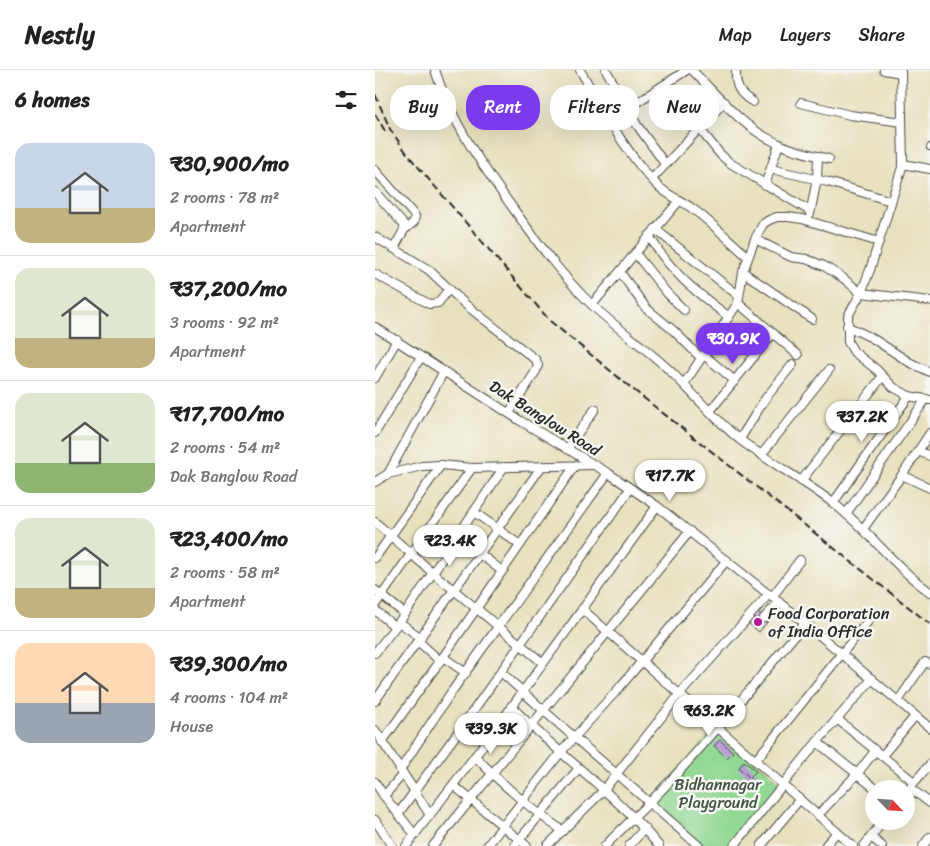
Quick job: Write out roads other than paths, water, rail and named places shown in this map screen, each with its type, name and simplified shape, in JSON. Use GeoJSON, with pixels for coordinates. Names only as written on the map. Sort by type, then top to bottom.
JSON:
{"type":"FeatureCollection","features":[{"type":"Feature","properties":{"kind":"street"},"geometry":{"type":"LineString","coordinates":[[435,70],[457,123],[475,155],[538,243],[570,282],[592,305],[684,384],[740,440],[833,503],[863,529],[893,562],[930,592]]}},
{"type":"Feature","properties":{"kind":"street"},"geometry":{"type":"LineString","coordinates":[[580,70],[620,136],[638,163],[652,179],[666,193],[694,210],[748,257]]}},
{"type":"Feature","properties":{"kind":"street"},"geometry":{"type":"LineString","coordinates":[[606,70],[615,85]]}},
{"type":"Feature","properties":{"kind":"street"},"geometry":{"type":"LineString","coordinates":[[639,101],[687,70]]}},
{"type":"Feature","properties":{"kind":"street"},"geometry":{"type":"LineString","coordinates":[[693,70],[748,125],[764,137],[779,144],[829,159]]}},
{"type":"Feature","properties":{"kind":"street"},"geometry":{"type":"LineString","coordinates":[[736,70],[737,88],[742,96],[753,102]]}},
{"type":"Feature","properties":{"kind":"street"},"geometry":{"type":"LineString","coordinates":[[846,514],[928,400],[909,396],[893,387],[854,352],[847,342],[848,316],[861,293],[903,164],[901,72],[884,70]]}},
{"type":"Feature","properties":{"kind":"street"},"geometry":{"type":"LineString","coordinates":[[719,107],[724,102]]}},
{"type":"Feature","properties":{"kind":"street"},"geometry":{"type":"LineString","coordinates":[[801,103],[835,112],[902,122]]}},
{"type":"Feature","properties":{"kind":"street"},"geometry":{"type":"LineString","coordinates":[[639,127],[665,164]]}},
{"type":"Feature","properties":{"kind":"street"},"geometry":{"type":"LineString","coordinates":[[652,179],[697,130]]}},
{"type":"Feature","properties":{"kind":"street"},"geometry":{"type":"LineString","coordinates":[[701,130],[730,163],[810,211]]}},
{"type":"Feature","properties":{"kind":"street"},"geometry":{"type":"LineString","coordinates":[[765,185],[779,144]]}},
{"type":"Feature","properties":{"kind":"street"},"geometry":{"type":"LineString","coordinates":[[808,221],[817,179],[818,156]]}},
{"type":"Feature","properties":{"kind":"street"},"geometry":{"type":"LineString","coordinates":[[903,164],[930,168]]}},
{"type":"Feature","properties":{"kind":"street"},"geometry":{"type":"LineString","coordinates":[[771,169],[817,179],[891,201]]}},
{"type":"Feature","properties":{"kind":"street"},"geometry":{"type":"LineString","coordinates":[[375,170],[415,216],[415,222],[404,230]]}},
{"type":"Feature","properties":{"kind":"street"},"geometry":{"type":"LineString","coordinates":[[375,192],[405,224],[404,230],[394,248]]}},
{"type":"Feature","properties":{"kind":"street"},"geometry":{"type":"LineString","coordinates":[[592,305],[679,201]]}},
{"type":"Feature","properties":{"kind":"street"},"geometry":{"type":"LineString","coordinates":[[684,384],[739,300],[743,272],[755,239],[763,224],[769,220],[788,217],[879,242]]}},
{"type":"Feature","properties":{"kind":"street"},"geometry":{"type":"LineString","coordinates":[[655,229],[739,300],[798,355]]}},
{"type":"Feature","properties":{"kind":"street"},"geometry":{"type":"LineString","coordinates":[[649,236],[660,253],[681,278],[729,317]]}},
{"type":"Feature","properties":{"kind":"street"},"geometry":{"type":"LineString","coordinates":[[375,237],[429,270],[490,325],[536,360],[538,365],[536,371],[509,413]]}},
{"type":"Feature","properties":{"kind":"street"},"geometry":{"type":"LineString","coordinates":[[755,239],[791,257],[825,266],[861,293],[930,301]]}},
{"type":"Feature","properties":{"kind":"street"},"geometry":{"type":"LineString","coordinates":[[635,253],[667,293],[684,310]]}},
{"type":"Feature","properties":{"kind":"street"},"geometry":{"type":"LineString","coordinates":[[620,272],[646,308],[735,381]]}},
{"type":"Feature","properties":{"kind":"street"},"geometry":{"type":"LineString","coordinates":[[743,272],[812,319]]}},
{"type":"Feature","properties":{"kind":"street"},"geometry":{"type":"LineString","coordinates":[[375,274],[429,304],[438,303],[449,289]]}},
{"type":"Feature","properties":{"kind":"street"},"geometry":{"type":"LineString","coordinates":[[847,326],[872,338],[909,362],[930,372]]}},
{"type":"Feature","properties":{"kind":"street","name":"Dak Banglow Road"},"geometry":{"type":"LineString","coordinates":[[375,327],[509,413],[608,473],[657,506],[805,623],[930,728]]}},
{"type":"Feature","properties":{"kind":"street"},"geometry":{"type":"LineString","coordinates":[[710,411],[773,333]]}},
{"type":"Feature","properties":{"kind":"street"},"geometry":{"type":"LineString","coordinates":[[375,378],[397,340]]}},
{"type":"Feature","properties":{"kind":"street"},"geometry":{"type":"LineString","coordinates":[[375,433],[421,357]]}},
{"type":"Feature","properties":{"kind":"street"},"geometry":{"type":"LineString","coordinates":[[740,440],[765,399],[793,364]]}},
{"type":"Feature","properties":{"kind":"street"},"geometry":{"type":"LineString","coordinates":[[762,454],[829,370]]}},
{"type":"Feature","properties":{"kind":"street"},"geometry":{"type":"LineString","coordinates":[[388,474],[444,372]]}},
{"type":"Feature","properties":{"kind":"street"},"geometry":{"type":"LineString","coordinates":[[801,481],[882,377]]}},
{"type":"Feature","properties":{"kind":"street"},"geometry":{"type":"LineString","coordinates":[[833,503],[909,396]]}},
{"type":"Feature","properties":{"kind":"street"},"geometry":{"type":"LineString","coordinates":[[567,449],[595,409]]}},
{"type":"Feature","properties":{"kind":"street"},"geometry":{"type":"LineString","coordinates":[[863,529],[902,476],[930,433]]}},
{"type":"Feature","properties":{"kind":"street"},"geometry":{"type":"LineString","coordinates":[[918,451],[930,456]]}},
{"type":"Feature","properties":{"kind":"street"},"geometry":{"type":"LineString","coordinates":[[375,558],[441,465]]}},
{"type":"Feature","properties":{"kind":"street"},"geometry":{"type":"LineString","coordinates":[[375,482],[388,474],[422,466],[441,465],[472,468],[595,465]]}},
{"type":"Feature","properties":{"kind":"street"},"geometry":{"type":"LineString","coordinates":[[375,701],[542,466]]}},
{"type":"Feature","properties":{"kind":"street"},"geometry":{"type":"LineString","coordinates":[[376,649],[405,614],[504,467]]}},
{"type":"Feature","properties":{"kind":"street"},"geometry":{"type":"LineString","coordinates":[[379,741],[442,659],[574,467]]}},
{"type":"Feature","properties":{"kind":"street"},"geometry":{"type":"LineString","coordinates":[[375,605],[472,468]]}},
{"type":"Feature","properties":{"kind":"street"},"geometry":{"type":"LineString","coordinates":[[384,796],[465,673],[608,473]]}},
{"type":"Feature","properties":{"kind":"street"},"geometry":{"type":"LineString","coordinates":[[902,476],[930,488]]}},
{"type":"Feature","properties":{"kind":"street"},"geometry":{"type":"LineString","coordinates":[[399,814],[630,489]]}},
{"type":"Feature","properties":{"kind":"street"},"geometry":{"type":"LineString","coordinates":[[406,846],[475,756],[657,506]]}},
{"type":"Feature","properties":{"kind":"street"},"geometry":{"type":"LineString","coordinates":[[474,512],[520,545]]}},
{"type":"Feature","properties":{"kind":"street"},"geometry":{"type":"LineString","coordinates":[[375,522],[498,628],[543,663]]}},
{"type":"Feature","properties":{"kind":"street"},"geometry":{"type":"LineString","coordinates":[[433,846],[690,531]]}},
{"type":"Feature","properties":{"kind":"street"},"geometry":{"type":"LineString","coordinates":[[480,554],[502,571]]}},
{"type":"Feature","properties":{"kind":"street"},"geometry":{"type":"LineString","coordinates":[[487,846],[561,752],[641,662],[727,560]]}},
{"type":"Feature","properties":{"kind":"street"},"geometry":{"type":"LineString","coordinates":[[547,846],[603,791],[679,695],[773,597],[800,560]]}},
{"type":"Feature","properties":{"kind":"street"},"geometry":{"type":"LineString","coordinates":[[375,590],[405,614]]}},
{"type":"Feature","properties":{"kind":"street"},"geometry":{"type":"LineString","coordinates":[[765,618],[773,597]]}},
{"type":"Feature","properties":{"kind":"street"},"geometry":{"type":"LineString","coordinates":[[582,609],[853,846]]}},
{"type":"Feature","properties":{"kind":"street"},"geometry":{"type":"LineString","coordinates":[[375,610],[420,639],[442,659],[465,673]]}},
{"type":"Feature","properties":{"kind":"street"},"geometry":{"type":"LineString","coordinates":[[755,761],[873,615]]}},
{"type":"Feature","properties":{"kind":"street"},"geometry":{"type":"LineString","coordinates":[[605,846],[633,816],[650,802],[717,728],[805,623]]}},
{"type":"Feature","properties":{"kind":"street"},"geometry":{"type":"LineString","coordinates":[[898,702],[925,662],[930,664]]}},
{"type":"Feature","properties":{"kind":"street"},"geometry":{"type":"LineString","coordinates":[[501,672],[699,846]]}},
{"type":"Feature","properties":{"kind":"street"},"geometry":{"type":"LineString","coordinates":[[734,846],[817,742],[872,679]]}},
{"type":"Feature","properties":{"kind":"street"},"geometry":{"type":"LineString","coordinates":[[511,706],[603,791],[633,816],[659,846]]}},
{"type":"Feature","properties":{"kind":"street"},"geometry":{"type":"LineString","coordinates":[[882,756],[915,716]]}},
{"type":"Feature","properties":{"kind":"street"},"geometry":{"type":"LineString","coordinates":[[837,719],[882,756],[904,780]]}},
{"type":"Feature","properties":{"kind":"street"},"geometry":{"type":"LineString","coordinates":[[375,730],[379,741],[430,815]]}},
{"type":"Feature","properties":{"kind":"street"},"geometry":{"type":"LineString","coordinates":[[817,742],[865,780]]}},
{"type":"Feature","properties":{"kind":"street"},"geometry":{"type":"LineString","coordinates":[[819,815],[857,774],[875,751]]}},
{"type":"Feature","properties":{"kind":"street"},"geometry":{"type":"LineString","coordinates":[[475,756],[491,774],[522,801],[563,831]]}},
{"type":"Feature","properties":{"kind":"street"},"geometry":{"type":"LineString","coordinates":[[915,781],[930,764]]}},
{"type":"Feature","properties":{"kind":"street"},"geometry":{"type":"LineString","coordinates":[[514,846],[579,768]]}},
{"type":"Feature","properties":{"kind":"street"},"geometry":{"type":"LineString","coordinates":[[375,782],[415,835]]}},
{"type":"Feature","properties":{"kind":"street"},"geometry":{"type":"LineString","coordinates":[[453,785],[527,846]]}},
{"type":"Feature","properties":{"kind":"street"},"geometry":{"type":"LineString","coordinates":[[915,791],[930,803]]}},
{"type":"Feature","properties":{"kind":"street"},"geometry":{"type":"LineString","coordinates":[[761,846],[800,799]]}},
{"type":"Feature","properties":{"kind":"street"},"geometry":{"type":"LineString","coordinates":[[375,820],[392,846]]}},
{"type":"Feature","properties":{"kind":"street"},"geometry":{"type":"LineString","coordinates":[[629,846],[645,828]]}},
{"type":"Feature","properties":{"kind":"street"},"geometry":{"type":"LineString","coordinates":[[864,846],[876,830]]}},
{"type":"Feature","properties":{"kind":"street"},"geometry":{"type":"LineString","coordinates":[[825,846],[837,832]]}},
{"type":"Feature","properties":{"kind":"street"},"geometry":{"type":"LineString","coordinates":[[871,837],[882,846]]}},
{"type":"Feature","properties":{"kind":"street"},"geometry":{"type":"LineString","coordinates":[[923,846],[930,837]]}},
{"type":"Feature","properties":{"kind":"railway"},"geometry":{"type":"LineString","coordinates":[[375,94],[390,129],[408,155],[550,321],[635,391],[930,624]]}},
{"type":"Feature","properties":{"kind":"railway"},"geometry":{"type":"LineString","coordinates":[[375,114],[385,131]]}},
{"type":"Feature","properties":{"kind":"place","name":"Food Corporation of India Office"},"geometry":{"type":"Point","coordinates":[758,622]}},
{"type":"Feature","properties":{"kind":"park label","name":"Bidhannagar Playground"},"geometry":{"type":"Point","coordinates":[718,793]}}]}
